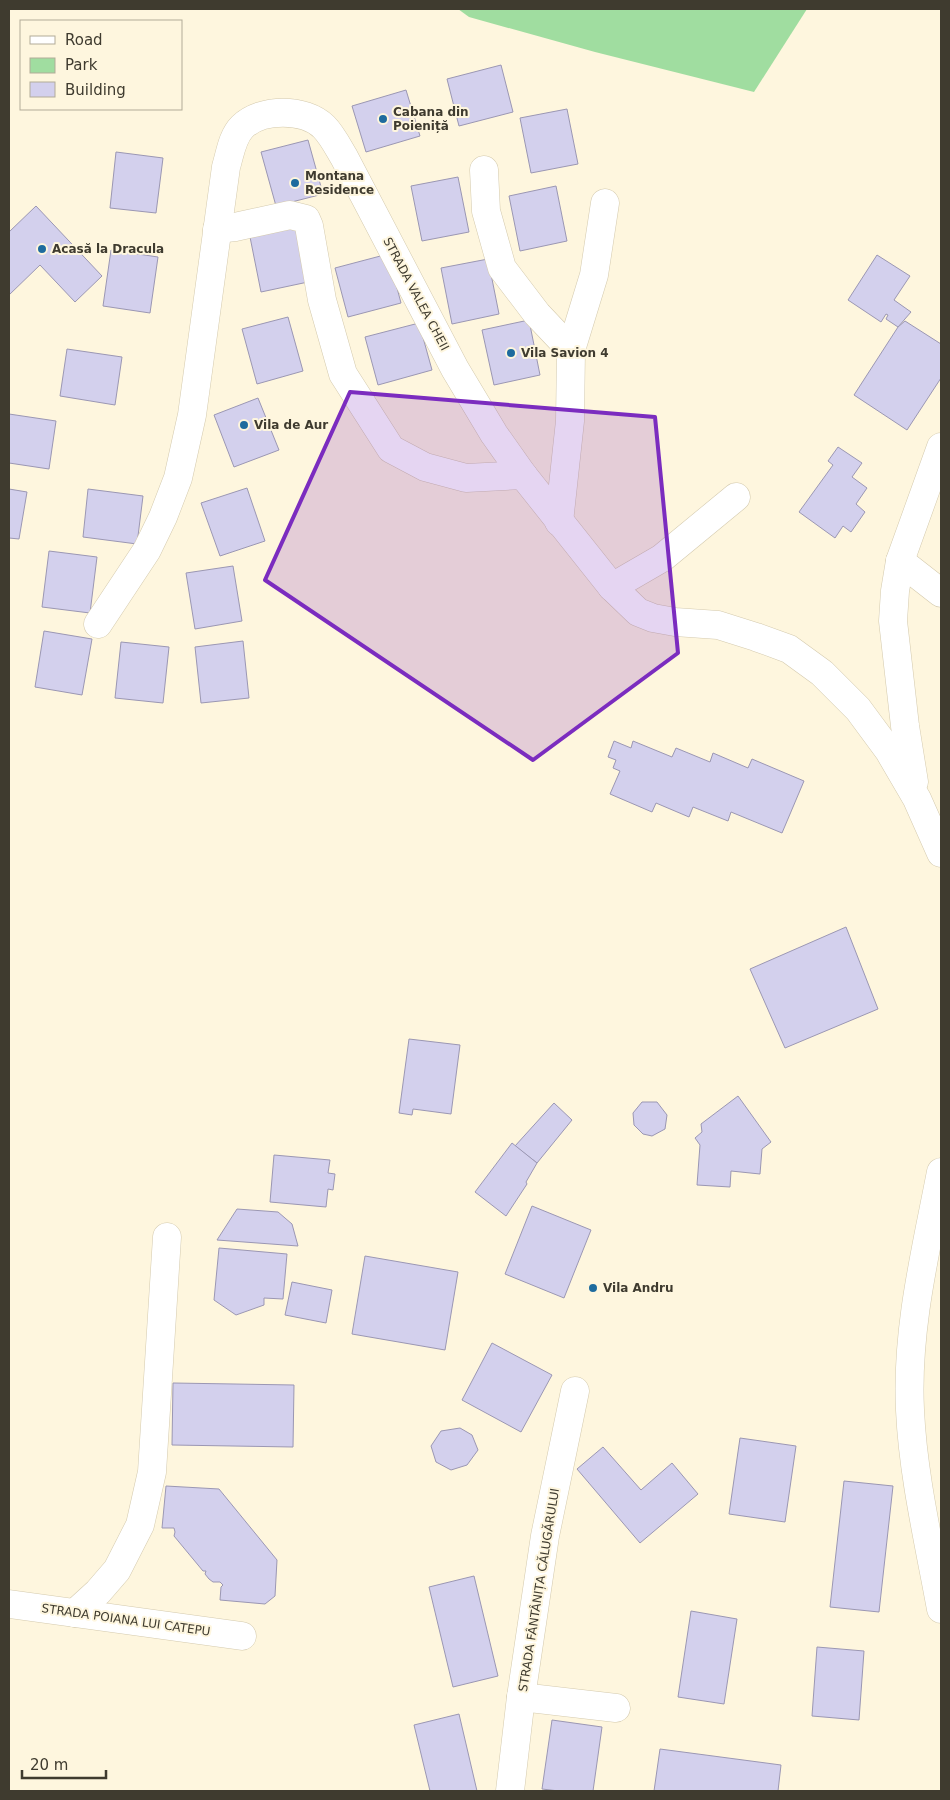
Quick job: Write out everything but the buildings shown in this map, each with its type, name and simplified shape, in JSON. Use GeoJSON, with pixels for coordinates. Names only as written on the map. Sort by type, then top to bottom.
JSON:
{"type":"FeatureCollection","features":[{"type":"Feature","properties":{"kind":"street","name":"STRADA VALEA CHEII"},"geometry":{"type":"LineString","coordinates":[[98,624],[147,550],[163,518],[178,478],[192,415],[226,167],[233,142],[241,128],[256,117],[280,112],[302,115],[324,127],[344,156],[455,369],[494,434],[559,522],[612,588],[638,612],[653,618],[675,622],[718,625],[789,649],[816,668],[858,710],[889,751],[917,799],[941,853]]}},
{"type":"Feature","properties":{"kind":"street"},"geometry":{"type":"LineString","coordinates":[[484,170],[486,211],[502,268],[538,314],[571,350]]}},
{"type":"Feature","properties":{"kind":"street"},"geometry":{"type":"LineString","coordinates":[[559,522],[570,421],[571,350],[594,275],[605,203]]}},
{"type":"Feature","properties":{"kind":"street"},"geometry":{"type":"LineString","coordinates":[[217,229],[290,215],[306,218],[322,300],[344,374],[391,449],[425,467],[466,478],[523,475]]}},
{"type":"Feature","properties":{"kind":"street"},"geometry":{"type":"LineString","coordinates":[[917,799],[905,726],[893,621],[895,591],[900,561],[941,448]]}},
{"type":"Feature","properties":{"kind":"street"},"geometry":{"type":"LineString","coordinates":[[612,588],[662,558],[736,497]]}},
{"type":"Feature","properties":{"kind":"street"},"geometry":{"type":"LineString","coordinates":[[900,561],[941,593]]}},
{"type":"Feature","properties":{"kind":"street"},"geometry":{"type":"LineString","coordinates":[[941,1172],[916,1303],[910,1365],[910,1410],[915,1461],[941,1609]]}},
{"type":"Feature","properties":{"kind":"street"},"geometry":{"type":"LineString","coordinates":[[75,1613],[118,1570],[140,1525],[152,1472],[167,1237]]}},
{"type":"Feature","properties":{"kind":"street","name":"STRADA FÂNTÂNIȚA CĂLUGĂRULUI"},"geometry":{"type":"LineString","coordinates":[[510,1791],[521,1697],[545,1536],[575,1391]]}},
{"type":"Feature","properties":{"kind":"street","name":"STRADA POIANA LUI CATEPU"},"geometry":{"type":"LineString","coordinates":[[9,1604],[242,1636]]}},
{"type":"Feature","properties":{"kind":"street"},"geometry":{"type":"LineString","coordinates":[[521,1697],[616,1708]]}},
{"type":"Feature","properties":{"kind":"highlighted area"},"geometry":{"type":"Polygon","coordinates":[[[350,392],[655,417],[678,653],[533,760],[265,580],[350,392]]]}},
{"type":"Feature","properties":{"kind":"green space"},"geometry":{"type":"Polygon","coordinates":[[[458,9],[807,9],[754,92],[595,52],[469,17],[458,9]]]}},
{"type":"Feature","properties":{"kind":"place","name":"Cabana din Poieniță"},"geometry":{"type":"Point","coordinates":[383,119]}},
{"type":"Feature","properties":{"kind":"place","name":"Montana Residence"},"geometry":{"type":"Point","coordinates":[295,183]}},
{"type":"Feature","properties":{"kind":"place","name":"Acasă la Dracula"},"geometry":{"type":"Point","coordinates":[42,249]}},
{"type":"Feature","properties":{"kind":"place","name":"Vila Savion 4"},"geometry":{"type":"Point","coordinates":[511,353]}},
{"type":"Feature","properties":{"kind":"place","name":"Vila de Aur"},"geometry":{"type":"Point","coordinates":[244,425]}},
{"type":"Feature","properties":{"kind":"place","name":"Vila Andru"},"geometry":{"type":"Point","coordinates":[593,1288]}}]}
